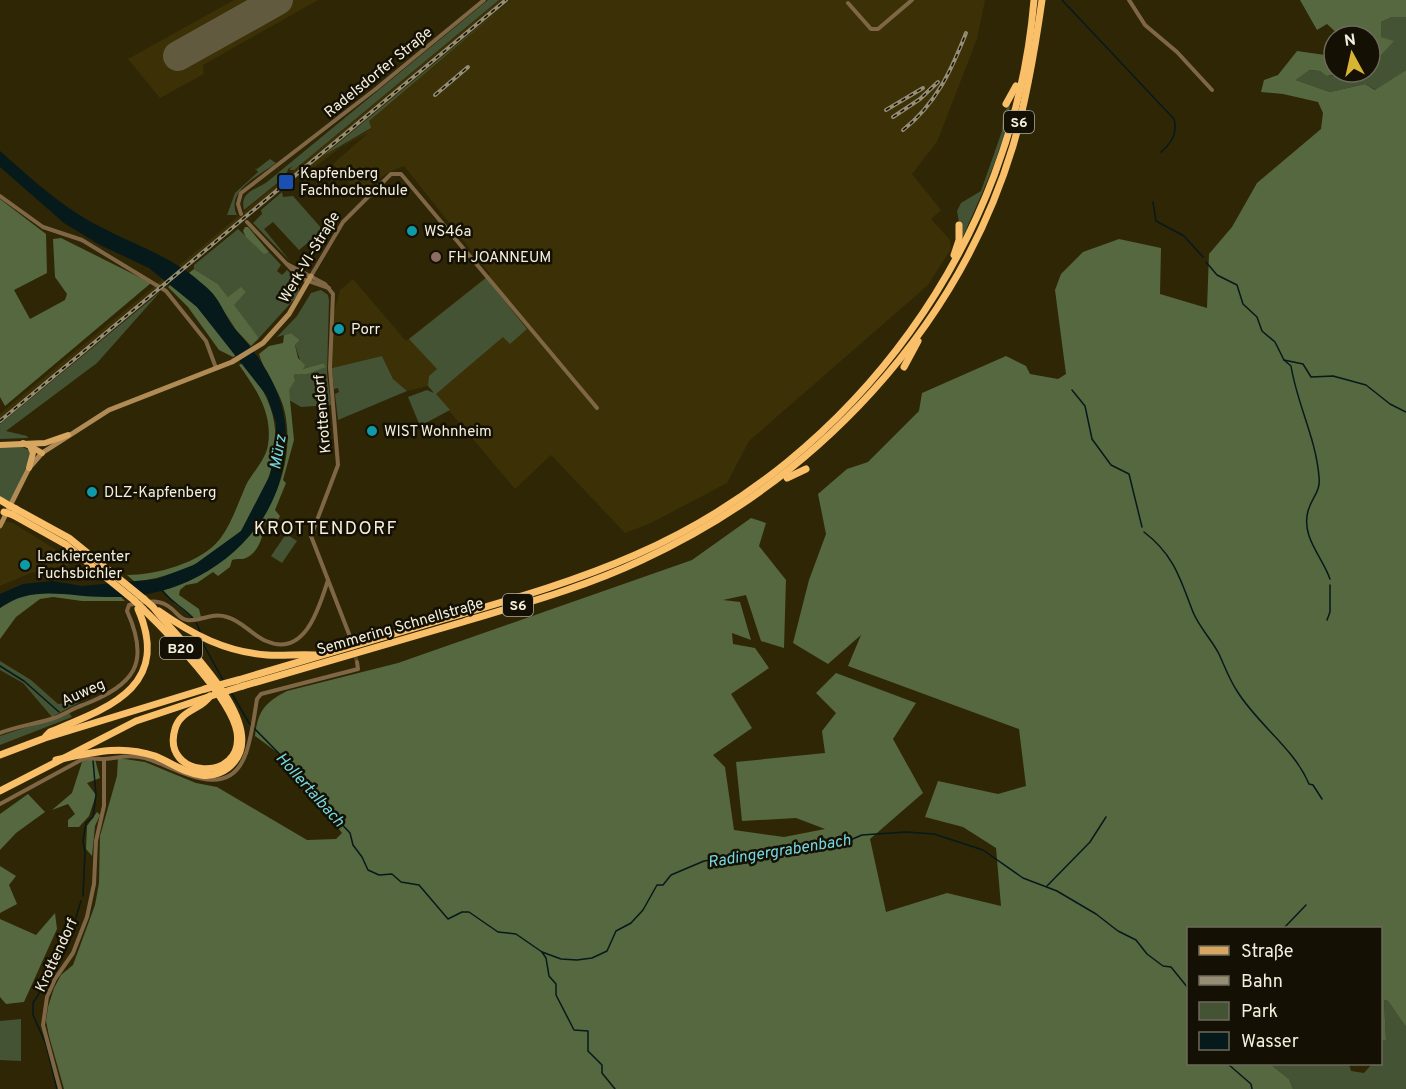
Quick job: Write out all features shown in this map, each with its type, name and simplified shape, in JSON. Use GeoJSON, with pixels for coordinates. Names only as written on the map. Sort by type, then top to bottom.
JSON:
{"type":"FeatureCollection","features":[{"type":"Feature","properties":{"kind":"highway","name":"Semmering Schnellstraße"},"geometry":{"type":"LineString","coordinates":[[241,683],[320,656],[591,573],[636,555],[692,527],[747,493],[797,455],[854,402],[919,320],[966,242],[993,179],[1008,135],[1028,53],[1034,0]]}},
{"type":"Feature","properties":{"kind":"highway","name":"Semmering Schnellstraße"},"geometry":{"type":"LineString","coordinates":[[0,755],[45,738],[519,605],[596,579],[698,533],[769,487],[854,412],[924,328],[977,238],[1001,180],[1026,97],[1042,0]]}},
{"type":"Feature","properties":{"kind":"highway"},"geometry":{"type":"LineString","coordinates":[[1006,104],[1014,93],[1020,67],[1028,53]]}},
{"type":"Feature","properties":{"kind":"highway"},"geometry":{"type":"LineString","coordinates":[[940,286],[957,249],[959,225]]}},
{"type":"Feature","properties":{"kind":"highway"},"geometry":{"type":"LineString","coordinates":[[904,367],[924,328]]}},
{"type":"Feature","properties":{"kind":"highway"},"geometry":{"type":"LineString","coordinates":[[769,487],[806,469]]}},
{"type":"Feature","properties":{"kind":"highway","name":"B20"},"geometry":{"type":"LineString","coordinates":[[6,507],[47,524],[106,566],[153,607],[212,691]]}},
{"type":"Feature","properties":{"kind":"highway","name":"B20"},"geometry":{"type":"LineString","coordinates":[[6,507],[96,568],[135,601],[183,651],[212,691]]}},
{"type":"Feature","properties":{"kind":"highway"},"geometry":{"type":"LineString","coordinates":[[153,607],[194,635],[211,642],[254,654],[320,656]]}},
{"type":"Feature","properties":{"kind":"highway"},"geometry":{"type":"LineString","coordinates":[[45,738],[50,732],[110,707],[137,682],[144,669],[148,648],[141,609]]}},
{"type":"Feature","properties":{"kind":"highway","name":"Semmering Schnellstraße"},"geometry":{"type":"LineString","coordinates":[[0,791],[56,760],[145,718],[212,691]]}},
{"type":"Feature","properties":{"kind":"highway"},"geometry":{"type":"LineString","coordinates":[[212,691],[233,721],[237,743],[227,761],[218,767],[204,770],[188,765],[180,757],[174,737],[181,718],[207,702],[212,691]]}},
{"type":"Feature","properties":{"kind":"highway"},"geometry":{"type":"LineString","coordinates":[[56,760],[100,750],[127,750],[154,756],[199,775],[220,773],[237,757],[243,735],[235,712],[212,691]]}},
{"type":"Feature","properties":{"kind":"main road","name":"Werk-VI-Straße"},"geometry":{"type":"LineString","coordinates":[[0,526],[29,468],[42,453],[109,410],[232,362],[263,343],[289,314],[311,276]]}},
{"type":"Feature","properties":{"kind":"main road"},"geometry":{"type":"LineString","coordinates":[[0,445],[20,442],[33,444],[53,442],[68,435]]}},
{"type":"Feature","properties":{"kind":"main road"},"geometry":{"type":"LineString","coordinates":[[33,444],[42,453]]}},
{"type":"Feature","properties":{"kind":"main road"},"geometry":{"type":"LineString","coordinates":[[29,468],[33,444]]}},
{"type":"Feature","properties":{"kind":"street","name":"Radelsdorfer Straße"},"geometry":{"type":"LineString","coordinates":[[241,214],[238,204],[241,193],[286,160],[484,0]]}},
{"type":"Feature","properties":{"kind":"street"},"geometry":{"type":"LineString","coordinates":[[848,3],[871,29],[878,28],[912,0]]}},
{"type":"Feature","properties":{"kind":"street"},"geometry":{"type":"LineString","coordinates":[[1129,0],[1145,25],[1177,52],[1212,90]]}},
{"type":"Feature","properties":{"kind":"street","name":"Werk-VI-Straße"},"geometry":{"type":"LineString","coordinates":[[311,276],[345,218],[391,174],[401,174],[597,408]]}},
{"type":"Feature","properties":{"kind":"street"},"geometry":{"type":"LineString","coordinates":[[0,196],[43,227],[82,240],[166,291],[206,341],[216,368]]}},
{"type":"Feature","properties":{"kind":"street"},"geometry":{"type":"LineString","coordinates":[[247,222],[287,264],[308,282],[330,289]]}},
{"type":"Feature","properties":{"kind":"street"},"geometry":{"type":"LineString","coordinates":[[287,264],[330,289]]}},
{"type":"Feature","properties":{"kind":"street","name":"Krottendorf"},"geometry":{"type":"LineString","coordinates":[[330,289],[333,297],[330,368],[338,465],[311,536],[349,634]]}},
{"type":"Feature","properties":{"kind":"street","name":"Auweg"},"geometry":{"type":"LineString","coordinates":[[0,733],[54,718],[110,694],[124,685],[132,674],[139,653],[137,632],[127,611],[129,605],[155,600],[163,602],[180,616],[189,620],[225,616],[234,619],[266,641],[289,644],[305,633],[313,620],[328,580]]}},
{"type":"Feature","properties":{"kind":"street"},"geometry":{"type":"LineString","coordinates":[[0,804],[81,760],[94,757],[104,759],[117,755],[145,758],[185,775],[211,780],[229,774],[241,763],[258,699],[266,692],[358,669],[357,662]]}},
{"type":"Feature","properties":{"kind":"street","name":"Krottendorf"},"geometry":{"type":"LineString","coordinates":[[60,1089],[43,1025],[48,997],[55,979],[73,953],[89,908],[94,884],[96,841],[104,806],[104,759]]}},
{"type":"Feature","properties":{"kind":"shaded area"},"geometry":{"type":"Polygon","coordinates":[[[234,0],[318,0],[203,65],[204,74],[160,98],[128,59],[234,0]]]}},
{"type":"Feature","properties":{"kind":"shaded area"},"geometry":{"type":"Polygon","coordinates":[[[499,0],[510,0],[325,155],[371,129],[368,121],[511,0],[985,0],[977,39],[937,142],[912,174],[941,210],[931,219],[950,240],[951,249],[928,285],[749,441],[727,483],[651,523],[625,533],[551,455],[515,489],[428,386],[407,391],[393,379],[382,356],[332,368],[332,320],[340,290],[353,279],[406,341],[490,274],[404,166],[389,172],[358,194],[333,164],[368,133],[341,147],[306,174],[294,179],[0,424],[0,414],[499,0]]]}},
{"type":"Feature","properties":{"kind":"shaded area"},"geometry":{"type":"Polygon","coordinates":[[[0,520],[13,523],[74,561],[67,566],[31,573],[0,586],[0,520]]]}},
{"type":"Feature","properties":{"kind":"green space"},"geometry":{"type":"Polygon","coordinates":[[[488,0],[499,0],[294,170],[289,170],[293,166],[288,169],[286,176],[244,210],[246,195],[267,182],[488,0]]]}},
{"type":"Feature","properties":{"kind":"green space"},"geometry":{"type":"Polygon","coordinates":[[[511,0],[369,121],[371,128],[323,156],[511,0]]]}},
{"type":"Feature","properties":{"kind":"green space"},"geometry":{"type":"Polygon","coordinates":[[[1300,0],[1406,0],[1406,17],[1392,17],[1381,24],[1322,24],[1322,27],[1317,30],[1300,0]]]}},
{"type":"Feature","properties":{"kind":"green space"},"geometry":{"type":"Polygon","coordinates":[[[1392,17],[1406,17],[1406,70],[1376,90],[1365,84],[1382,84],[1382,53],[1393,41],[1382,38],[1381,22],[1392,17]]]}},
{"type":"Feature","properties":{"kind":"green space"},"geometry":{"type":"Polygon","coordinates":[[[1382,37],[1394,41],[1382,54],[1382,37]]]}},
{"type":"Feature","properties":{"kind":"green space"},"geometry":{"type":"Polygon","coordinates":[[[1297,51],[1322,55],[1322,73],[1309,70],[1296,80],[1330,92],[1365,84],[1375,90],[1406,70],[1406,1027],[1388,1001],[1384,1000],[1386,1040],[1382,1041],[1382,927],[1187,927],[1187,1065],[1271,1065],[1289,1079],[1293,1089],[64,1089],[46,1021],[48,1007],[61,975],[73,965],[95,905],[99,883],[100,836],[117,776],[118,758],[145,762],[196,783],[217,787],[307,840],[336,839],[342,833],[285,758],[255,736],[260,714],[273,700],[287,691],[398,663],[692,560],[751,518],[766,523],[759,546],[786,580],[784,648],[761,641],[746,595],[723,600],[740,602],[751,640],[732,633],[733,644],[755,648],[769,668],[731,694],[752,728],[713,755],[725,767],[734,830],[784,837],[825,829],[796,818],[742,821],[736,762],[825,753],[822,731],[836,713],[816,693],[836,673],[916,703],[893,739],[923,793],[870,839],[886,912],[947,893],[1001,906],[996,848],[963,827],[925,817],[938,781],[998,794],[1026,786],[1019,729],[848,666],[861,635],[828,664],[793,643],[809,580],[826,534],[818,494],[847,469],[868,462],[919,411],[922,393],[1006,356],[1026,366],[1030,374],[1058,379],[1066,374],[1055,290],[1061,274],[1083,252],[1119,239],[1161,248],[1160,294],[1207,308],[1209,254],[1232,227],[1257,183],[1321,129],[1323,113],[1318,102],[1283,94],[1261,92],[1264,80],[1278,75],[1297,51]]]}},
{"type":"Feature","properties":{"kind":"green space"},"geometry":{"type":"Polygon","coordinates":[[[1308,70],[1320,71],[1322,84],[1365,84],[1330,92],[1296,80],[1308,70]]]}},
{"type":"Feature","properties":{"kind":"green space"},"geometry":{"type":"Polygon","coordinates":[[[1010,105],[997,156],[962,239],[957,211],[961,203],[981,191],[1002,131],[1003,113],[1010,105]]]}},
{"type":"Feature","properties":{"kind":"green space"},"geometry":{"type":"Polygon","coordinates":[[[270,159],[276,163],[253,178],[240,191],[235,206],[237,215],[227,215],[235,193],[258,172],[255,168],[257,169],[270,159]]]}},
{"type":"Feature","properties":{"kind":"green space"},"geometry":{"type":"Polygon","coordinates":[[[282,192],[283,197],[293,196],[323,230],[299,250],[273,222],[264,229],[290,261],[253,223],[262,214],[261,210],[282,192]]]}},
{"type":"Feature","properties":{"kind":"green space"},"geometry":{"type":"Polygon","coordinates":[[[0,199],[46,234],[47,273],[14,290],[30,319],[65,300],[67,294],[55,277],[53,239],[61,238],[151,283],[5,406],[0,397],[0,199]]]}},
{"type":"Feature","properties":{"kind":"green space"},"geometry":{"type":"Polygon","coordinates":[[[245,227],[248,227],[269,252],[264,254],[246,237],[243,231],[245,227]]]}},
{"type":"Feature","properties":{"kind":"green space"},"geometry":{"type":"Polygon","coordinates":[[[238,229],[264,253],[269,252],[281,265],[277,271],[282,275],[287,270],[299,282],[299,294],[259,338],[233,305],[246,292],[228,297],[218,284],[194,269],[194,265],[238,229]]]}},
{"type":"Feature","properties":{"kind":"green space"},"geometry":{"type":"Polygon","coordinates":[[[194,269],[218,284],[228,297],[241,287],[246,292],[234,305],[259,338],[251,346],[236,330],[213,294],[189,273],[194,269]]]}},
{"type":"Feature","properties":{"kind":"green space"},"geometry":{"type":"Polygon","coordinates":[[[486,278],[527,329],[510,344],[503,337],[436,394],[450,410],[420,426],[408,397],[427,390],[434,393],[428,386],[429,376],[437,369],[409,339],[486,278]]]}},
{"type":"Feature","properties":{"kind":"green space"},"geometry":{"type":"Polygon","coordinates":[[[171,284],[197,307],[236,355],[233,357],[219,350],[188,307],[168,287],[171,284]]]}},
{"type":"Feature","properties":{"kind":"green space"},"geometry":{"type":"Polygon","coordinates":[[[321,290],[328,295],[329,300],[327,372],[331,405],[301,407],[289,400],[289,389],[295,381],[294,374],[307,374],[323,363],[303,369],[295,345],[300,340],[291,333],[277,337],[297,316],[311,293],[321,290]]]}},
{"type":"Feature","properties":{"kind":"green space"},"geometry":{"type":"Polygon","coordinates":[[[160,292],[97,363],[6,431],[28,438],[0,439],[0,424],[160,292]]]}},
{"type":"Feature","properties":{"kind":"green space"},"geometry":{"type":"Polygon","coordinates":[[[291,333],[300,340],[295,345],[298,358],[305,365],[303,369],[323,363],[326,367],[307,374],[294,374],[295,381],[289,390],[294,440],[283,480],[286,483],[275,510],[280,516],[278,520],[271,519],[263,526],[259,545],[250,556],[232,560],[230,567],[218,576],[213,572],[197,583],[186,585],[180,590],[179,595],[199,609],[201,617],[194,618],[175,604],[163,590],[190,580],[216,565],[258,524],[273,499],[283,471],[287,443],[285,413],[280,397],[259,354],[269,346],[283,343],[284,335],[291,333]]]}},
{"type":"Feature","properties":{"kind":"green space"},"geometry":{"type":"Polygon","coordinates":[[[382,356],[393,379],[407,391],[338,420],[335,394],[339,392],[338,388],[334,389],[332,368],[382,356]]]}},
{"type":"Feature","properties":{"kind":"green space"},"geometry":{"type":"Polygon","coordinates":[[[243,363],[265,394],[275,425],[274,458],[262,495],[244,527],[206,559],[164,576],[135,582],[127,575],[151,573],[177,566],[202,555],[212,547],[228,526],[246,485],[265,455],[269,433],[266,412],[257,392],[239,365],[243,363]]]}},
{"type":"Feature","properties":{"kind":"green space"},"geometry":{"type":"Polygon","coordinates":[[[21,446],[30,451],[30,459],[11,502],[0,498],[0,448],[21,446]]]}},
{"type":"Feature","properties":{"kind":"green space"},"geometry":{"type":"Polygon","coordinates":[[[286,534],[297,541],[282,563],[271,556],[286,534]]]}},
{"type":"Feature","properties":{"kind":"green space"},"geometry":{"type":"Polygon","coordinates":[[[46,592],[121,597],[125,601],[82,601],[53,597],[40,599],[16,617],[0,639],[0,608],[20,596],[46,592]]]}},
{"type":"Feature","properties":{"kind":"green space"},"geometry":{"type":"Polygon","coordinates":[[[0,661],[31,680],[58,704],[80,702],[52,717],[23,683],[0,670],[0,661]]]}},
{"type":"Feature","properties":{"kind":"green space"},"geometry":{"type":"Polygon","coordinates":[[[69,713],[72,717],[0,745],[0,736],[69,713]]]}},
{"type":"Feature","properties":{"kind":"green space"},"geometry":{"type":"Polygon","coordinates":[[[95,759],[100,778],[87,783],[96,795],[89,816],[79,827],[68,827],[68,820],[75,814],[68,804],[52,810],[72,793],[82,762],[95,759]]]}},
{"type":"Feature","properties":{"kind":"green space"},"geometry":{"type":"Polygon","coordinates":[[[28,794],[45,812],[16,833],[0,850],[0,814],[28,794]]]}},
{"type":"Feature","properties":{"kind":"green space"},"geometry":{"type":"Polygon","coordinates":[[[97,812],[100,815],[95,826],[92,856],[86,849],[87,826],[97,812]]]}},
{"type":"Feature","properties":{"kind":"green space"},"geometry":{"type":"Polygon","coordinates":[[[0,866],[16,876],[9,885],[17,904],[0,913],[0,866]]]}},
{"type":"Feature","properties":{"kind":"green space"},"geometry":{"type":"Polygon","coordinates":[[[55,913],[57,929],[24,1002],[6,1004],[0,997],[0,919],[36,935],[55,913]]]}},
{"type":"Feature","properties":{"kind":"green space"},"geometry":{"type":"Polygon","coordinates":[[[1384,1000],[1388,1001],[1406,1027],[1406,1089],[1293,1089],[1289,1079],[1271,1065],[1349,1065],[1351,1071],[1364,1073],[1371,1065],[1382,1065],[1382,1041],[1386,1040],[1384,1000]]]}},
{"type":"Feature","properties":{"kind":"green space"},"geometry":{"type":"Polygon","coordinates":[[[21,1019],[21,1061],[0,1060],[0,1021],[21,1019]]]}},
{"type":"Feature","properties":{"kind":"water","name":"Mürz"},"geometry":{"type":"Polygon","coordinates":[[[0,151],[70,209],[94,224],[163,257],[202,283],[211,291],[232,325],[262,363],[272,380],[284,417],[286,436],[285,457],[274,496],[257,527],[233,553],[189,581],[158,592],[126,597],[38,594],[25,596],[0,608],[0,594],[23,584],[52,581],[82,586],[157,579],[194,565],[241,531],[270,475],[276,446],[276,423],[267,396],[197,307],[149,268],[100,245],[64,223],[0,167],[0,151]]]}},
{"type":"Feature","properties":{"kind":"waterway"},"geometry":{"type":"LineString","coordinates":[[1062,0],[1174,119],[1173,138],[1161,152]]}},
{"type":"Feature","properties":{"kind":"waterway"},"geometry":{"type":"LineString","coordinates":[[1153,202],[1156,221],[1184,236],[1203,257]]}},
{"type":"Feature","properties":{"kind":"waterway"},"geometry":{"type":"LineString","coordinates":[[1206,262],[1217,275],[1237,285],[1243,304],[1257,317],[1262,331],[1275,342],[1284,360],[1303,364],[1311,377],[1333,376],[1366,385],[1390,404],[1406,412]]}},
{"type":"Feature","properties":{"kind":"waterway"},"geometry":{"type":"LineString","coordinates":[[1284,360],[1291,366],[1319,477],[1319,486],[1308,511],[1307,529],[1330,579]]}},
{"type":"Feature","properties":{"kind":"waterway"},"geometry":{"type":"LineString","coordinates":[[1072,390],[1085,406],[1092,439],[1111,465],[1129,474],[1142,527]]}},
{"type":"Feature","properties":{"kind":"waterway"},"geometry":{"type":"LineString","coordinates":[[1144,532],[1162,549],[1175,568],[1196,618],[1216,649],[1237,691],[1294,759],[1309,784],[1313,785],[1322,799]]}},
{"type":"Feature","properties":{"kind":"waterway"},"geometry":{"type":"LineString","coordinates":[[1327,620],[1330,612],[1330,585]]}},
{"type":"Feature","properties":{"kind":"waterway","name":"Hollertalbach"},"geometry":{"type":"LineString","coordinates":[[162,590],[194,619],[200,632]]}},
{"type":"Feature","properties":{"kind":"waterway","name":"Hollertalbach"},"geometry":{"type":"LineString","coordinates":[[201,640],[223,680]]}},
{"type":"Feature","properties":{"kind":"waterway"},"geometry":{"type":"LineString","coordinates":[[0,666],[24,681],[59,712]]}},
{"type":"Feature","properties":{"kind":"waterway","name":"Hollertalbach"},"geometry":{"type":"LineString","coordinates":[[231,692],[249,723],[318,793],[321,802],[350,833],[353,845],[368,870],[379,875],[392,874],[401,882],[419,885],[448,919],[462,912],[469,912],[498,932],[516,934],[542,952],[546,958],[549,976],[556,984],[556,995],[574,1030],[588,1031],[588,1051],[602,1065],[602,1073],[615,1089]]}},
{"type":"Feature","properties":{"kind":"waterway"},"geometry":{"type":"LineString","coordinates":[[83,896],[85,852],[83,841],[86,823],[93,817],[96,795],[93,760]]}},
{"type":"Feature","properties":{"kind":"waterway"},"geometry":{"type":"LineString","coordinates":[[1047,886],[1090,842],[1106,817]]}},
{"type":"Feature","properties":{"kind":"waterway","name":"Radingergrabenbach"},"geometry":{"type":"LineString","coordinates":[[542,952],[561,959],[577,960],[592,958],[607,951],[616,931],[631,923],[643,910],[657,885],[663,885],[671,875],[704,861],[742,856],[751,851],[771,852],[798,846],[818,846],[829,840],[843,843],[862,835],[906,832],[934,834],[983,850],[1023,878],[1057,891],[1096,914],[1118,931],[1136,940],[1147,954],[1163,966],[1171,967],[1187,987]]}},
{"type":"Feature","properties":{"kind":"waterway"},"geometry":{"type":"LineString","coordinates":[[57,1089],[46,1044],[33,1015],[33,1003],[40,992],[45,974],[54,970],[56,961],[66,950],[81,901]]}},
{"type":"Feature","properties":{"kind":"waterway"},"geometry":{"type":"LineString","coordinates":[[1285,927],[1306,905]]}},
{"type":"Feature","properties":{"kind":"waterway","name":"Radingergrabenbach"},"geometry":{"type":"LineString","coordinates":[[1229,1065],[1251,1084],[1252,1089]]}},
{"type":"Feature","properties":{"kind":"runway"},"geometry":{"type":"LineString","coordinates":[[178,56],[278,0]]}},
{"type":"Feature","properties":{"kind":"tunnel"},"geometry":{"type":"LineString","coordinates":[[349,634],[357,662]]}},
{"type":"Feature","properties":{"kind":"railway"},"geometry":{"type":"LineString","coordinates":[[0,421],[506,0]]}},
{"type":"Feature","properties":{"kind":"railway"},"geometry":{"type":"LineString","coordinates":[[903,130],[925,109],[941,86],[966,33]]}},
{"type":"Feature","properties":{"kind":"railway"},"geometry":{"type":"LineString","coordinates":[[435,95],[468,67]]}},
{"type":"Feature","properties":{"kind":"railway"},"geometry":{"type":"LineString","coordinates":[[893,117],[920,99],[938,82]]}},
{"type":"Feature","properties":{"kind":"railway"},"geometry":{"type":"LineString","coordinates":[[886,110],[923,88]]}},
{"type":"Feature","properties":{"kind":"place","name":"Kapfenberg Fachhochschule"},"geometry":{"type":"Point","coordinates":[286,182]}},
{"type":"Feature","properties":{"kind":"place","name":"WS46a"},"geometry":{"type":"Point","coordinates":[412,231]}},
{"type":"Feature","properties":{"kind":"place","name":"FH JOANNEUM"},"geometry":{"type":"Point","coordinates":[436,257]}},
{"type":"Feature","properties":{"kind":"place","name":"Porr"},"geometry":{"type":"Point","coordinates":[339,329]}},
{"type":"Feature","properties":{"kind":"place","name":"WIST Wohnheim"},"geometry":{"type":"Point","coordinates":[372,431]}},
{"type":"Feature","properties":{"kind":"place","name":"DLZ-Kapfenberg"},"geometry":{"type":"Point","coordinates":[92,492]}},
{"type":"Feature","properties":{"kind":"place","name":"Lackiercenter Fuchsbichler"},"geometry":{"type":"Point","coordinates":[25,565]}},
{"type":"Feature","properties":{"kind":"district","name":"KROTTENDORF"},"geometry":{"type":"Point","coordinates":[326,528]}}]}
